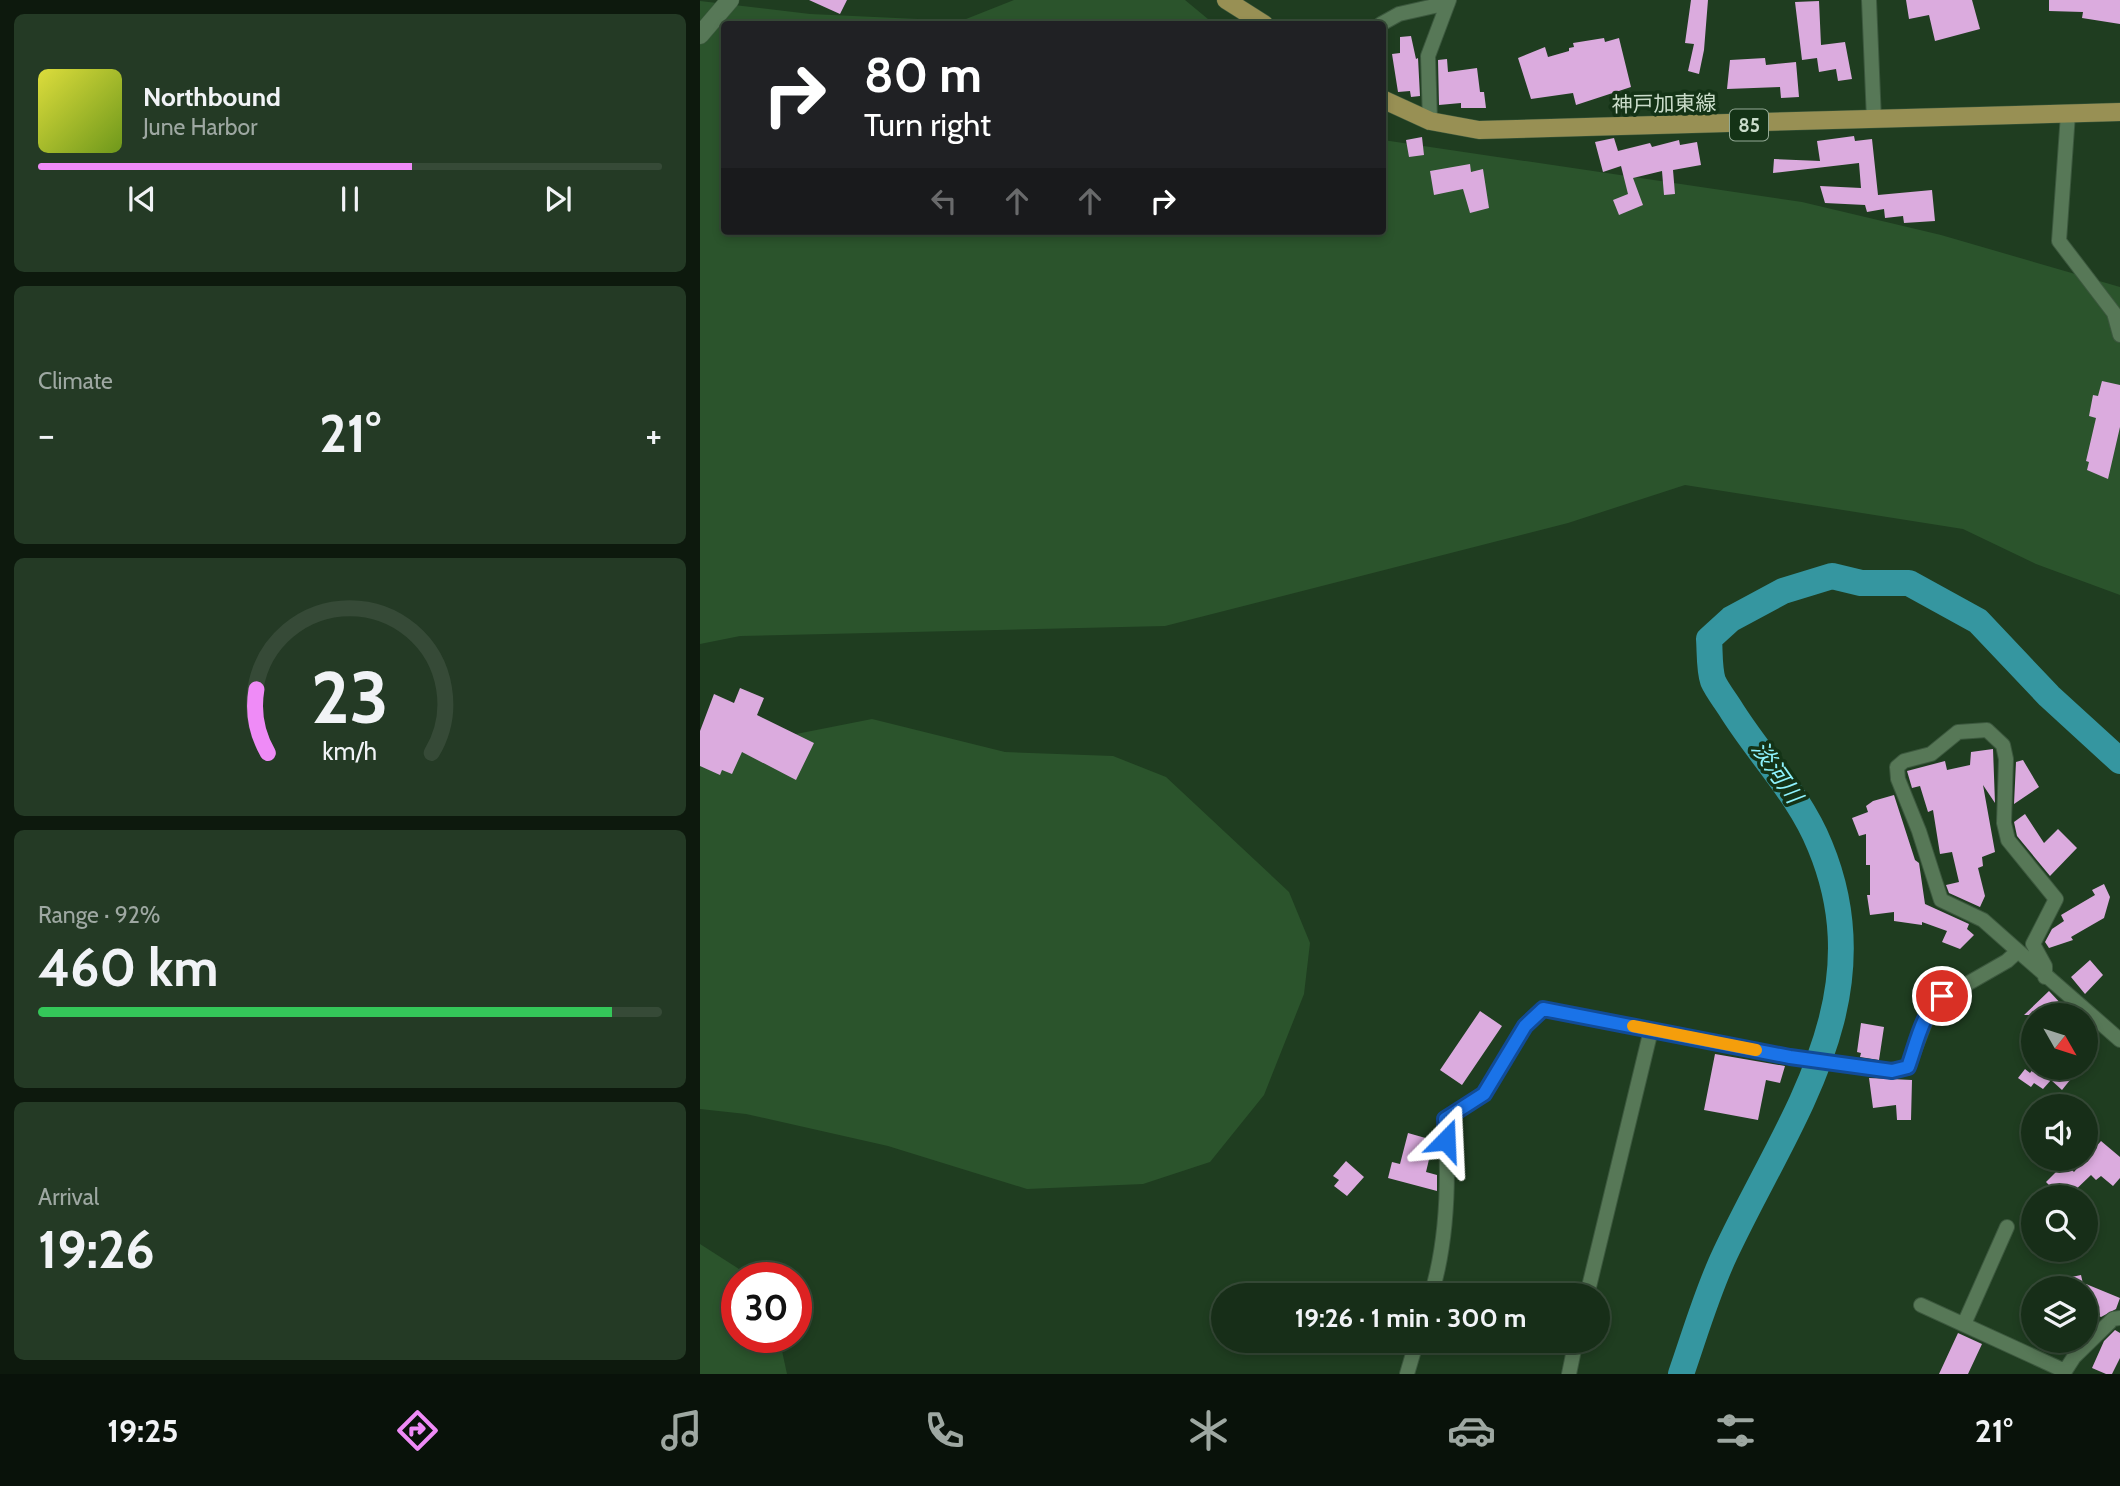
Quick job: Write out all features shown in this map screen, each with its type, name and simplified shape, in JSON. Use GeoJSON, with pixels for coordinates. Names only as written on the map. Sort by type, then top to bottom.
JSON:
{"type":"FeatureCollection","features":[{"type":"Feature","properties":{"kind":"main road"},"geometry":{"type":"LineString","coordinates":[[1226,0],[1259,21]]}},
{"type":"Feature","properties":{"kind":"main road","name":"神戸加東線"},"geometry":{"type":"LineString","coordinates":[[1386,101],[1430,121],[1479,131],[2120,112]]}},
{"type":"Feature","properties":{"kind":"street"},"geometry":{"type":"LineString","coordinates":[[700,35],[730,0]]}},
{"type":"Feature","properties":{"kind":"street"},"geometry":{"type":"LineString","coordinates":[[1869,0],[1874,120]]}},
{"type":"Feature","properties":{"kind":"street"},"geometry":{"type":"LineString","coordinates":[[1386,21],[1399,14],[1449,1]]}},
{"type":"Feature","properties":{"kind":"street"},"geometry":{"type":"LineString","coordinates":[[1430,121],[1427,57],[1449,1]]}},
{"type":"Feature","properties":{"kind":"street"},"geometry":{"type":"LineString","coordinates":[[2068,114],[2059,241],[2115,313],[2120,335]]}},
{"type":"Feature","properties":{"kind":"street"},"geometry":{"type":"LineString","coordinates":[[2045,977],[2045,965],[2033,944],[2056,899],[2008,840],[2004,823],[2006,759],[2003,745],[1987,730],[1958,732],[1931,754],[1904,761],[1897,767],[1898,779],[1919,831],[1941,900],[1983,920],[2045,977],[2120,1040]]}},
{"type":"Feature","properties":{"kind":"street"},"geometry":{"type":"LineString","coordinates":[[1435,1283],[1438,1272],[1448,1161],[1445,1119],[1484,1094],[1525,1026],[1543,1009],[1790,1057],[1892,1071],[1908,1067],[1932,1004],[2007,961],[2018,951]]}},
{"type":"Feature","properties":{"kind":"street"},"geometry":{"type":"LineString","coordinates":[[1590,1283],[1651,1030]]}},
{"type":"Feature","properties":{"kind":"street"},"geometry":{"type":"LineString","coordinates":[[1964,1324],[2007,1227]]}},
{"type":"Feature","properties":{"kind":"street"},"geometry":{"type":"LineString","coordinates":[[1921,1305],[2064,1372],[2113,1319],[2120,1318]]}},
{"type":"Feature","properties":{"kind":"street"},"geometry":{"type":"LineString","coordinates":[[1407,1374],[1414,1353]]}},
{"type":"Feature","properties":{"kind":"street"},"geometry":{"type":"LineString","coordinates":[[1569,1374],[1573,1353]]}},
{"type":"Feature","properties":{"kind":"green space"},"geometry":{"type":"Polygon","coordinates":[[[1014,0],[1185,0],[1210,21],[961,21],[1014,0]]]}},
{"type":"Feature","properties":{"kind":"green space"},"geometry":{"type":"Polygon","coordinates":[[[700,1],[810,14],[961,21],[721,21],[721,235],[1386,235],[1386,140],[1802,202],[1941,235],[2120,287],[2120,595],[2036,564],[1963,529],[1685,485],[1568,523],[1165,626],[740,636],[700,644],[700,1]]]}},
{"type":"Feature","properties":{"kind":"green space"},"geometry":{"type":"Polygon","coordinates":[[[872,719],[1005,752],[1113,756],[1166,777],[1289,892],[1310,943],[1304,994],[1264,1095],[1210,1162],[1143,1184],[1027,1189],[888,1146],[746,1114],[700,1109],[700,753],[872,719]]]}},
{"type":"Feature","properties":{"kind":"green space"},"geometry":{"type":"Polygon","coordinates":[[[700,1244],[728,1262],[721,1262],[721,1353],[782,1353],[787,1374],[700,1374],[700,1244]]]}},
{"type":"Feature","properties":{"kind":"building"},"geometry":{"type":"Polygon","coordinates":[[[809,0],[847,0],[840,14],[809,0]]]}},
{"type":"Feature","properties":{"kind":"building"},"geometry":{"type":"Polygon","coordinates":[[[1691,0],[1708,0],[1699,74],[1688,71],[1694,44],[1685,43],[1691,0]]]}},
{"type":"Feature","properties":{"kind":"building"},"geometry":{"type":"Polygon","coordinates":[[[1906,0],[1972,0],[1980,29],[1935,41],[1929,15],[1909,19],[1906,0]]]}},
{"type":"Feature","properties":{"kind":"building"},"geometry":{"type":"Polygon","coordinates":[[[2049,0],[2120,0],[2120,24],[2082,18],[2083,12],[2049,11],[2049,0]]]}},
{"type":"Feature","properties":{"kind":"building"},"geometry":{"type":"Polygon","coordinates":[[[1819,1],[1821,45],[1845,42],[1852,79],[1838,81],[1836,69],[1819,72],[1817,58],[1802,60],[1795,2],[1819,1]]]}},
{"type":"Feature","properties":{"kind":"building"},"geometry":{"type":"Polygon","coordinates":[[[1411,36],[1416,59],[1418,58],[1420,96],[1411,97],[1410,91],[1398,92],[1392,54],[1400,53],[1400,37],[1411,36]]]}},
{"type":"Feature","properties":{"kind":"building"},"geometry":{"type":"Polygon","coordinates":[[[1604,38],[1605,42],[1619,38],[1631,87],[1576,105],[1573,93],[1531,99],[1518,58],[1545,47],[1548,57],[1569,51],[1569,48],[1574,47],[1573,43],[1604,38]]]}},
{"type":"Feature","properties":{"kind":"building"},"geometry":{"type":"Polygon","coordinates":[[[1765,58],[1766,65],[1796,62],[1799,97],[1781,98],[1780,87],[1727,89],[1730,60],[1765,58]]]}},
{"type":"Feature","properties":{"kind":"building"},"geometry":{"type":"Polygon","coordinates":[[[1447,59],[1448,72],[1477,68],[1480,92],[1484,92],[1486,108],[1461,108],[1461,103],[1439,105],[1438,60],[1447,59]]]}},
{"type":"Feature","properties":{"kind":"building"},"geometry":{"type":"Polygon","coordinates":[[[1854,136],[1855,141],[1872,139],[1878,195],[1932,190],[1935,221],[1904,223],[1903,216],[1885,218],[1884,209],[1867,212],[1865,205],[1825,203],[1820,186],[1861,188],[1859,163],[1773,173],[1774,159],[1820,161],[1817,141],[1854,136]]]}},
{"type":"Feature","properties":{"kind":"building"},"geometry":{"type":"Polygon","coordinates":[[[1422,137],[1424,155],[1409,157],[1406,140],[1422,137]]]}},
{"type":"Feature","properties":{"kind":"building"},"geometry":{"type":"Polygon","coordinates":[[[1614,138],[1618,151],[1650,143],[1652,147],[1679,140],[1680,145],[1697,142],[1701,165],[1673,170],[1675,194],[1664,195],[1662,171],[1633,178],[1643,205],[1619,215],[1613,200],[1628,194],[1621,166],[1603,172],[1595,142],[1614,138]]]}},
{"type":"Feature","properties":{"kind":"building"},"geometry":{"type":"Polygon","coordinates":[[[1470,164],[1471,172],[1483,169],[1489,208],[1470,213],[1463,189],[1434,195],[1430,171],[1470,164]]]}},
{"type":"Feature","properties":{"kind":"building"},"geometry":{"type":"Polygon","coordinates":[[[2102,381],[2120,385],[2120,427],[2108,479],[2087,470],[2089,462],[2086,461],[2096,418],[2089,416],[2093,395],[2098,396],[2102,381]]]}},
{"type":"Feature","properties":{"kind":"building"},"geometry":{"type":"Polygon","coordinates":[[[740,688],[764,698],[757,715],[814,743],[796,780],[742,752],[732,774],[722,770],[720,775],[700,766],[700,731],[714,694],[734,703],[740,688]]]}},
{"type":"Feature","properties":{"kind":"building"},"geometry":{"type":"Polygon","coordinates":[[[1993,749],[1995,803],[1983,785],[1995,852],[1982,857],[1983,866],[1978,868],[1985,896],[1980,907],[1949,893],[1946,885],[1959,882],[1952,852],[1940,854],[1933,810],[1928,812],[1920,786],[1912,788],[1907,771],[1945,761],[1947,770],[1970,765],[1971,752],[1993,749]]]}},
{"type":"Feature","properties":{"kind":"building"},"geometry":{"type":"Polygon","coordinates":[[[2023,760],[2039,787],[2014,804],[2016,762],[2023,760]]]}},
{"type":"Feature","properties":{"kind":"building"},"geometry":{"type":"Polygon","coordinates":[[[1894,795],[1915,860],[1919,863],[1925,904],[1969,924],[1967,929],[1974,935],[1960,949],[1942,942],[1947,931],[1922,922],[1922,925],[1894,921],[1894,912],[1870,915],[1867,895],[1870,895],[1870,865],[1866,865],[1866,834],[1859,836],[1852,818],[1868,812],[1866,806],[1873,801],[1894,795]]]}},
{"type":"Feature","properties":{"kind":"building"},"geometry":{"type":"Polygon","coordinates":[[[2025,814],[2044,843],[2058,829],[2077,848],[2050,876],[2017,836],[2014,822],[2025,814]]]}},
{"type":"Feature","properties":{"kind":"building"},"geometry":{"type":"Polygon","coordinates":[[[2104,884],[2110,897],[2104,918],[2071,937],[2073,940],[2049,948],[2045,942],[2052,929],[2064,921],[2061,915],[2095,895],[2092,890],[2104,884]]]}},
{"type":"Feature","properties":{"kind":"building"},"geometry":{"type":"Polygon","coordinates":[[[2090,960],[2103,975],[2085,994],[2071,977],[2090,960]]]}},
{"type":"Feature","properties":{"kind":"building"},"geometry":{"type":"Polygon","coordinates":[[[2049,991],[2060,1003],[2036,1003],[2049,991]]]}},
{"type":"Feature","properties":{"kind":"building"},"geometry":{"type":"Polygon","coordinates":[[[1480,1011],[1502,1026],[1462,1085],[1440,1070],[1480,1011]]]}},
{"type":"Feature","properties":{"kind":"building"},"geometry":{"type":"Polygon","coordinates":[[[1861,1023],[1884,1027],[1879,1060],[1860,1057],[1861,1053],[1857,1052],[1861,1023]]]}},
{"type":"Feature","properties":{"kind":"building"},"geometry":{"type":"Polygon","coordinates":[[[1715,1054],[1785,1066],[1780,1083],[1766,1080],[1758,1120],[1704,1110],[1715,1054]]]}},
{"type":"Feature","properties":{"kind":"building"},"geometry":{"type":"Polygon","coordinates":[[[2021,1074],[2021,1080],[2051,1080],[2043,1089],[2034,1083],[2031,1087],[2018,1078],[2021,1074]]]}},
{"type":"Feature","properties":{"kind":"building"},"geometry":{"type":"Polygon","coordinates":[[[1869,1078],[1912,1080],[1911,1120],[1897,1120],[1896,1105],[1873,1108],[1869,1078]]]}},
{"type":"Feature","properties":{"kind":"building"},"geometry":{"type":"Polygon","coordinates":[[[2051,1080],[2070,1080],[2062,1090],[2051,1080]]]}},
{"type":"Feature","properties":{"kind":"building"},"geometry":{"type":"Polygon","coordinates":[[[1408,1133],[1429,1139],[1427,1150],[1431,1151],[1426,1172],[1437,1175],[1437,1191],[1388,1178],[1392,1162],[1400,1164],[1408,1133]]]}},
{"type":"Feature","properties":{"kind":"building"},"geometry":{"type":"Polygon","coordinates":[[[2101,1141],[2120,1157],[2120,1178],[2113,1186],[2101,1176],[2096,1180],[2091,1175],[2081,1185],[2049,1185],[2046,1182],[2057,1171],[2098,1171],[2098,1144],[2101,1141]]]}},
{"type":"Feature","properties":{"kind":"building"},"geometry":{"type":"Polygon","coordinates":[[[1346,1161],[1364,1177],[1347,1196],[1334,1186],[1339,1180],[1333,1176],[1346,1161]]]}},
{"type":"Feature","properties":{"kind":"building"},"geometry":{"type":"Polygon","coordinates":[[[2098,1289],[2120,1298],[2116,1309],[2101,1317],[2098,1316],[2098,1289]]]}},
{"type":"Feature","properties":{"kind":"building"},"geometry":{"type":"Polygon","coordinates":[[[2115,1330],[2120,1333],[2120,1358],[2112,1374],[2106,1374],[2092,1368],[2104,1341],[2115,1330]]]}},
{"type":"Feature","properties":{"kind":"building"},"geometry":{"type":"Polygon","coordinates":[[[1958,1333],[1982,1344],[1968,1374],[1939,1374],[1958,1333]]]}},
{"type":"Feature","properties":{"kind":"waterway","name":"淡河川"},"geometry":{"type":"LineString","coordinates":[[1681,1374],[1719,1268],[1799,1107],[1820,1058],[1834,1008],[1841,956],[1837,902],[1820,846],[1790,792],[1713,681],[1709,639],[1731,619],[1783,591],[1832,576],[1861,583],[1909,583],[1978,621],[2049,696],[2120,761]]}},
{"type":"Feature","properties":{"kind":"slow traffic"},"geometry":{"type":"LineString","coordinates":[[1633,1026],[1756,1050]]}},
{"type":"Feature","properties":{"kind":"route"},"geometry":{"type":"LineString","coordinates":[[1446,1140],[1445,1119],[1484,1094],[1525,1026],[1543,1009],[1790,1057],[1892,1071],[1908,1067],[1932,1004],[1942,996]]}}]}
